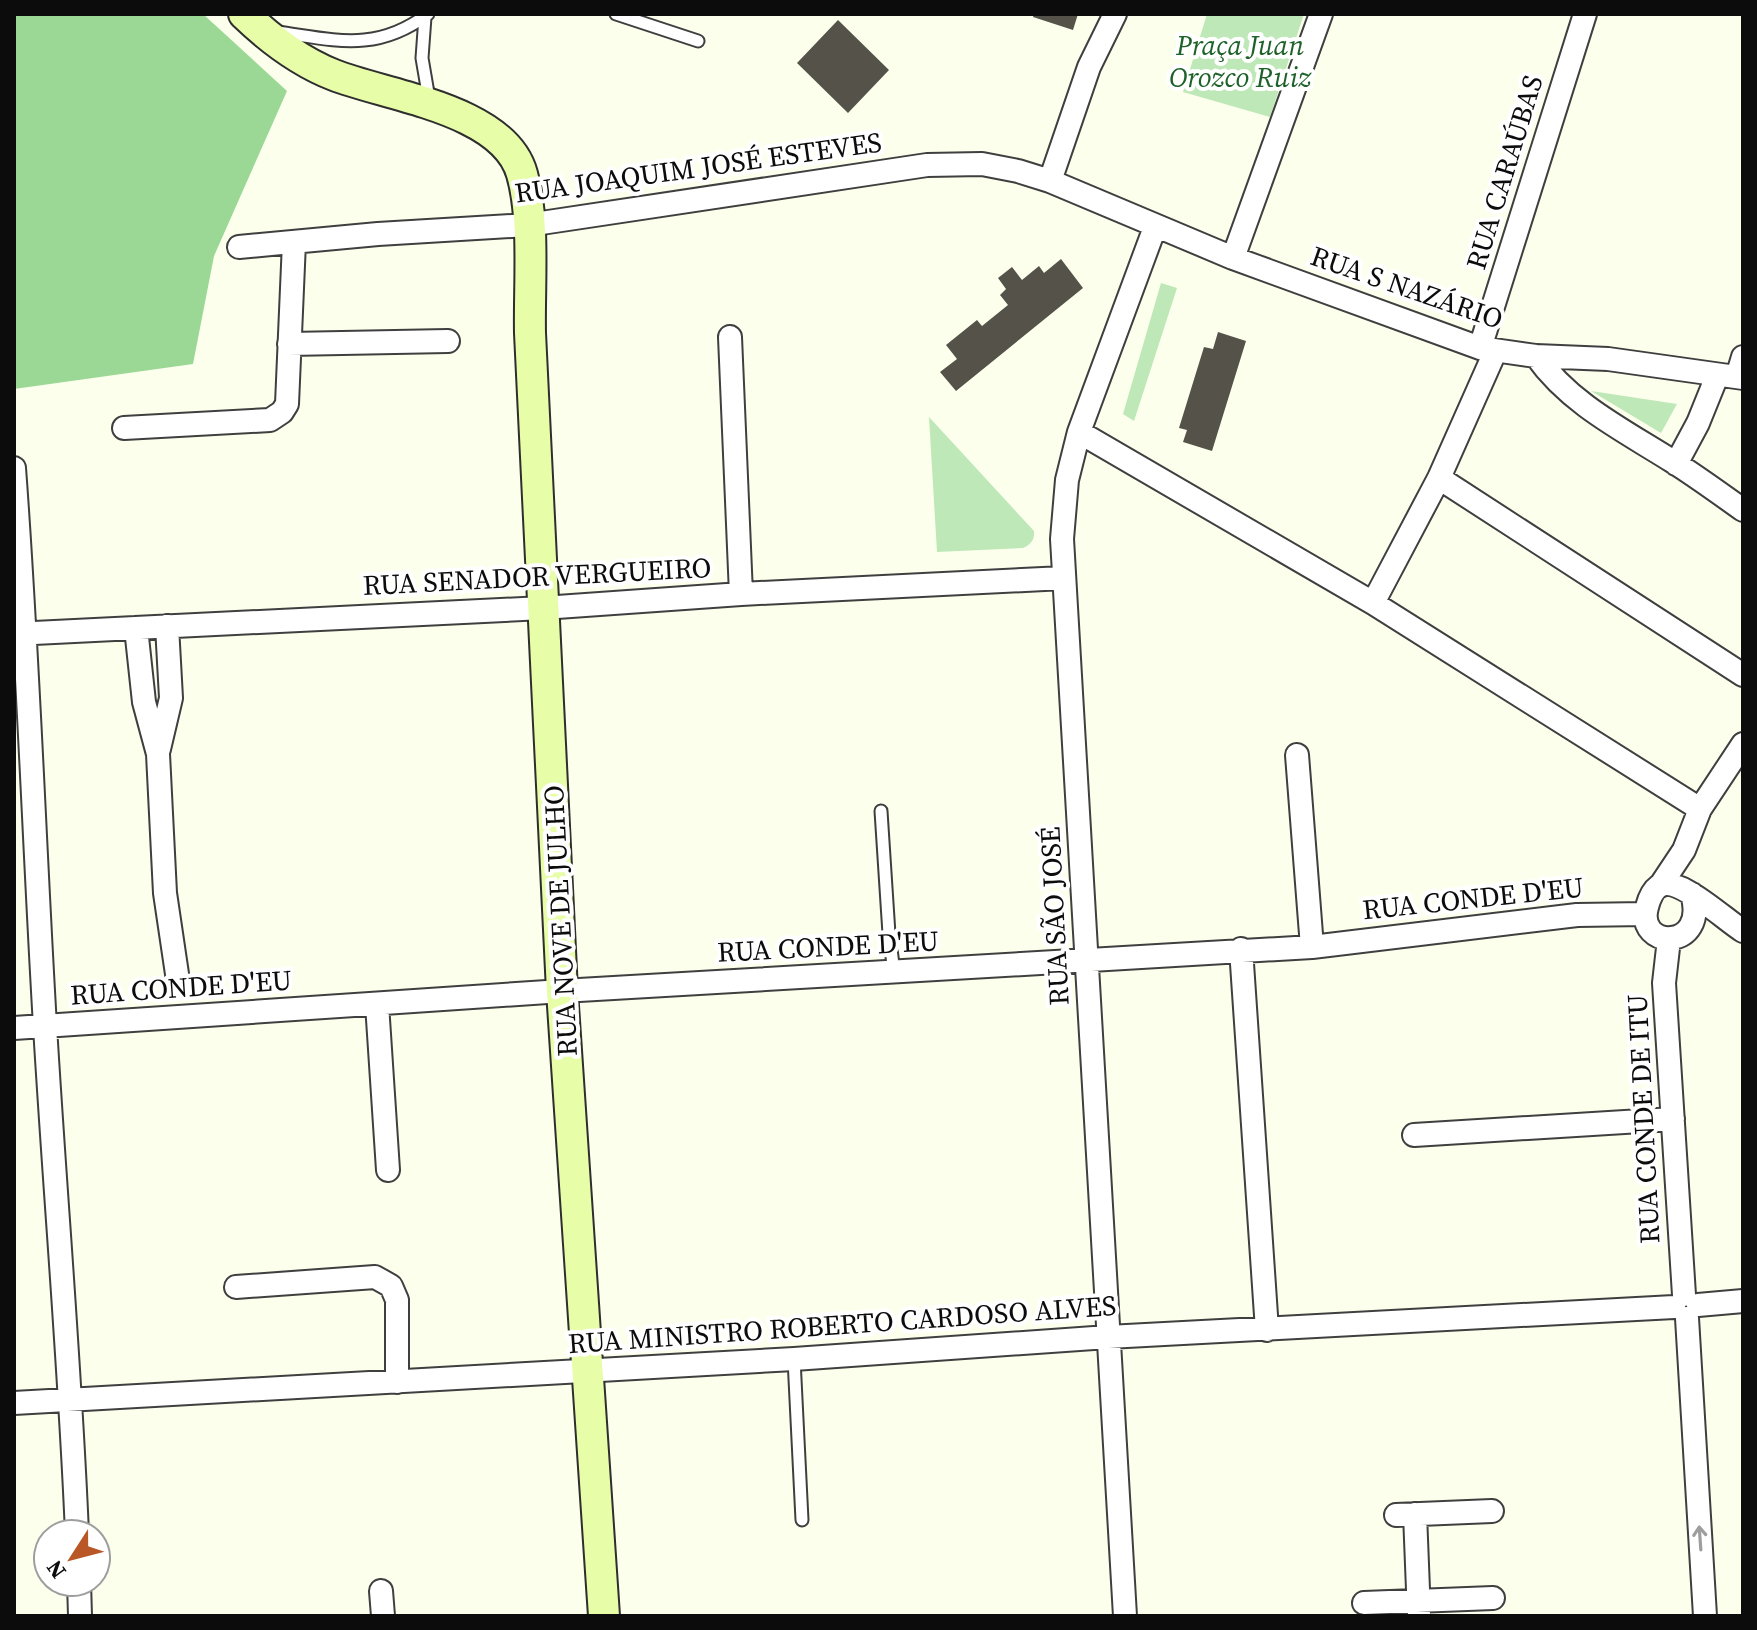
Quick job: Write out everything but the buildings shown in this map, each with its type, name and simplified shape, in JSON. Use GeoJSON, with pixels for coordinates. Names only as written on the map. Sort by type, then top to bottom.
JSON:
{"type":"FeatureCollection","features":[{"type":"Feature","properties":{"kind":"street"},"geometry":{"type":"LineString","coordinates":[[1050,181],[1089,67],[1115,14]]}},
{"type":"Feature","properties":{"kind":"street"},"geometry":{"type":"LineString","coordinates":[[1233,258],[1321,14]]}},
{"type":"Feature","properties":{"kind":"street","name":"RUA CARAÚBAS"},"geometry":{"type":"LineString","coordinates":[[1373,603],[1439,478],[1488,350],[1585,14]]}},
{"type":"Feature","properties":{"kind":"street","name":"RUA NOVE DE JULHO"},"geometry":{"type":"LineString","coordinates":[[252,22],[298,57],[332,75],[430,103],[460,116],[493,136],[516,160],[522,175],[528,225],[530,333],[562,991],[604,1616]]}},
{"type":"Feature","properties":{"kind":"street","name":"RUA JOAQUIM JOSÉ ESTEVES"},"geometry":{"type":"LineString","coordinates":[[239,247],[528,225],[927,165],[982,164],[1018,171],[1050,181],[1155,227]]}},
{"type":"Feature","properties":{"kind":"street","name":"RUA S NAZÁRIO"},"geometry":{"type":"LineString","coordinates":[[1155,227],[1488,350],[1735,372]]}},
{"type":"Feature","properties":{"kind":"street","name":"RUA SÃO JOSÉ"},"geometry":{"type":"LineString","coordinates":[[1125,1616],[1064,578],[1063,509],[1079,432],[1155,227]]}},
{"type":"Feature","properties":{"kind":"street"},"geometry":{"type":"LineString","coordinates":[[124,428],[270,420],[277,417],[287,404],[294,242]]}},
{"type":"Feature","properties":{"kind":"street"},"geometry":{"type":"LineString","coordinates":[[730,337],[741,594]]}},
{"type":"Feature","properties":{"kind":"street"},"geometry":{"type":"LineString","coordinates":[[289,344],[448,341]]}},
{"type":"Feature","properties":{"kind":"street"},"geometry":{"type":"LineString","coordinates":[[1536,356],[1550,375],[1594,413],[1743,510]]}},
{"type":"Feature","properties":{"kind":"street"},"geometry":{"type":"LineString","coordinates":[[1676,464],[1698,423],[1735,372]]}},
{"type":"Feature","properties":{"kind":"street"},"geometry":{"type":"LineString","coordinates":[[1079,432],[1373,603],[1700,809]]}},
{"type":"Feature","properties":{"kind":"street"},"geometry":{"type":"LineString","coordinates":[[14,468],[20,634],[72,1399],[76,1518]]}},
{"type":"Feature","properties":{"kind":"street"},"geometry":{"type":"LineString","coordinates":[[1439,478],[1743,675]]}},
{"type":"Feature","properties":{"kind":"street","name":"RUA SENADOR VERGUEIRO"},"geometry":{"type":"LineString","coordinates":[[20,634],[1064,578]]}},
{"type":"Feature","properties":{"kind":"street"},"geometry":{"type":"LineString","coordinates":[[158,754],[171,698],[167,626]]}},
{"type":"Feature","properties":{"kind":"street"},"geometry":{"type":"LineString","coordinates":[[136,628],[144,702],[158,754],[165,893],[177,974]]}},
{"type":"Feature","properties":{"kind":"street"},"geometry":{"type":"LineString","coordinates":[[1684,850],[1696,912],[1683,935],[1669,939],[1660,937],[1649,928],[1645,914],[1650,896],[1684,850],[1700,809],[1743,744]]}},
{"type":"Feature","properties":{"kind":"street"},"geometry":{"type":"LineString","coordinates":[[1297,755],[1312,947]]}},
{"type":"Feature","properties":{"kind":"street"},"geometry":{"type":"LineString","coordinates":[[1660,886],[1675,884],[1737,927]]}},
{"type":"Feature","properties":{"kind":"street","name":"RUA CONDE D'EU"},"geometry":{"type":"LineString","coordinates":[[14,1028],[562,991],[1312,947],[1577,915],[1645,914]]}},
{"type":"Feature","properties":{"kind":"street"},"geometry":{"type":"LineString","coordinates":[[1689,927],[1737,927]]}},
{"type":"Feature","properties":{"kind":"street","name":"RUA CONDE DE ITU"},"geometry":{"type":"LineString","coordinates":[[1669,939],[1664,983],[1705,1616]]}},
{"type":"Feature","properties":{"kind":"street"},"geometry":{"type":"LineString","coordinates":[[1241,949],[1267,1330]]}},
{"type":"Feature","properties":{"kind":"street"},"geometry":{"type":"LineString","coordinates":[[377,1004],[388,1170]]}},
{"type":"Feature","properties":{"kind":"street"},"geometry":{"type":"LineString","coordinates":[[1414,1135],[1673,1119]]}},
{"type":"Feature","properties":{"kind":"street"},"geometry":{"type":"LineString","coordinates":[[236,1287],[375,1277],[391,1286],[397,1300],[397,1382]]}},
{"type":"Feature","properties":{"kind":"street","name":"RUA MINISTRO ROBERTO CARDOSO ALVES"},"geometry":{"type":"LineString","coordinates":[[14,1403],[1743,1301]]}},
{"type":"Feature","properties":{"kind":"street"},"geometry":{"type":"LineString","coordinates":[[1419,1608],[1405,1515],[1492,1511]]}},
{"type":"Feature","properties":{"kind":"street"},"geometry":{"type":"LineString","coordinates":[[381,1591],[383,1616]]}},
{"type":"Feature","properties":{"kind":"street"},"geometry":{"type":"LineString","coordinates":[[1364,1603],[1419,1608],[1493,1598]]}},
{"type":"Feature","properties":{"kind":"lane"},"geometry":{"type":"LineString","coordinates":[[616,14],[698,41]]}},
{"type":"Feature","properties":{"kind":"lane"},"geometry":{"type":"LineString","coordinates":[[252,22],[338,40],[369,42],[387,38],[427,15]]}},
{"type":"Feature","properties":{"kind":"lane"},"geometry":{"type":"LineString","coordinates":[[427,15],[422,58],[430,103]]}},
{"type":"Feature","properties":{"kind":"lane"},"geometry":{"type":"LineString","coordinates":[[881,811],[894,972]]}},
{"type":"Feature","properties":{"kind":"lane"},"geometry":{"type":"LineString","coordinates":[[794,1359],[802,1520]]}},
{"type":"Feature","properties":{"kind":"green space"},"geometry":{"type":"Polygon","coordinates":[[[14,14],[203,14],[287,91],[214,256],[193,364],[14,389],[14,14]]]}},
{"type":"Feature","properties":{"kind":"green space","name":"Praça Juan Orozco Ruiz"},"geometry":{"type":"Polygon","coordinates":[[[1207,14],[1304,14],[1270,117],[1183,92],[1207,14]]]}},
{"type":"Feature","properties":{"kind":"green space"},"geometry":{"type":"Polygon","coordinates":[[[1161,283],[1177,288],[1134,421],[1123,414],[1161,283]]]}},
{"type":"Feature","properties":{"kind":"green space"},"geometry":{"type":"Polygon","coordinates":[[[1591,391],[1677,404],[1661,433],[1591,391]]]}},
{"type":"Feature","properties":{"kind":"green space"},"geometry":{"type":"Polygon","coordinates":[[[929,417],[1034,531],[1028,545],[1023,548],[937,552],[929,417]]]}}]}
